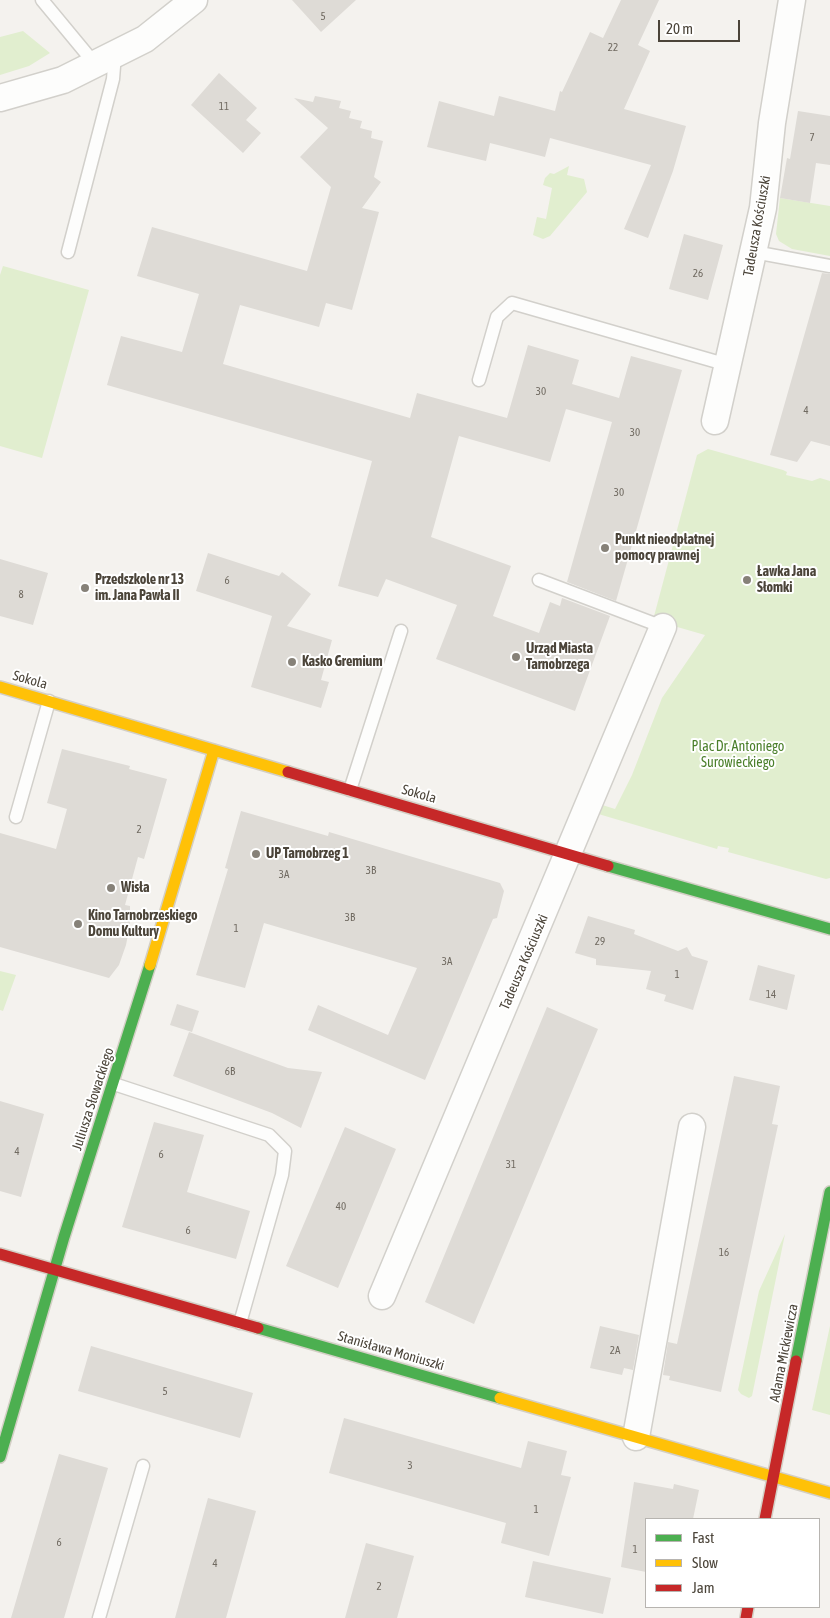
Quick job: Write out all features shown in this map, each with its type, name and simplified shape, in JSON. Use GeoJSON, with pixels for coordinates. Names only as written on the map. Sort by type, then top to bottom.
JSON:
{"type":"FeatureCollection","features":[{"type":"Feature","properties":{"kind":"street"},"geometry":{"type":"LineString","coordinates":[[0,98],[63,80],[145,39],[194,0]]}},
{"type":"Feature","properties":{"kind":"street","name":"Tadeusza Kościuszki"},"geometry":{"type":"LineString","coordinates":[[715,421],[763,208],[772,123],[792,0]]}},
{"type":"Feature","properties":{"kind":"street","name":"Tadeusza Kościuszki"},"geometry":{"type":"LineString","coordinates":[[382,1296],[663,627]]}},
{"type":"Feature","properties":{"kind":"street","name":"Sokola"},"geometry":{"type":"LineString","coordinates":[[0,687],[800,922],[830,929]]}},
{"type":"Feature","properties":{"kind":"street","name":"Juliusza Słowackiego"},"geometry":{"type":"LineString","coordinates":[[0,1457],[54,1270],[114,1084],[214,750]]}},
{"type":"Feature","properties":{"kind":"street"},"geometry":{"type":"LineString","coordinates":[[636,1437],[692,1127]]}},
{"type":"Feature","properties":{"kind":"street","name":"Adama Mickiewicza"},"geometry":{"type":"LineString","coordinates":[[765,1518],[830,1192]]}},
{"type":"Feature","properties":{"kind":"street","name":"Stanisława Moniuszki"},"geometry":{"type":"LineString","coordinates":[[0,1254],[830,1493]]}},
{"type":"Feature","properties":{"kind":"lane"},"geometry":{"type":"LineString","coordinates":[[42,0],[105,59],[113,79],[68,252]]}},
{"type":"Feature","properties":{"kind":"lane"},"geometry":{"type":"LineString","coordinates":[[754,252],[830,266]]}},
{"type":"Feature","properties":{"kind":"lane"},"geometry":{"type":"LineString","coordinates":[[479,380],[497,317],[512,303],[728,365]]}},
{"type":"Feature","properties":{"kind":"lane"},"geometry":{"type":"LineString","coordinates":[[539,580],[663,627]]}},
{"type":"Feature","properties":{"kind":"lane"},"geometry":{"type":"LineString","coordinates":[[350,790],[401,631]]}},
{"type":"Feature","properties":{"kind":"lane"},"geometry":{"type":"LineString","coordinates":[[16,817],[49,701]]}},
{"type":"Feature","properties":{"kind":"lane"},"geometry":{"type":"LineString","coordinates":[[114,1084],[269,1135],[285,1151],[282,1175],[240,1323]]}},
{"type":"Feature","properties":{"kind":"lane"},"geometry":{"type":"LineString","coordinates":[[99,1618],[143,1466]]}},
{"type":"Feature","properties":{"kind":"green space"},"geometry":{"type":"Polygon","coordinates":[[[23,31],[50,53],[29,66],[0,75],[0,37],[23,31]]]}},
{"type":"Feature","properties":{"kind":"green space"},"geometry":{"type":"Polygon","coordinates":[[[569,166],[567,175],[584,179],[587,192],[550,236],[543,239],[533,235],[537,217],[546,219],[552,188],[543,185],[545,178],[550,173],[554,174],[569,166]]]}},
{"type":"Feature","properties":{"kind":"green space"},"geometry":{"type":"Polygon","coordinates":[[[780,198],[830,206],[830,256],[792,249],[779,241],[776,234],[780,198]]]}},
{"type":"Feature","properties":{"kind":"green space"},"geometry":{"type":"Polygon","coordinates":[[[3,266],[89,290],[42,458],[0,446],[0,275],[3,266]]]}},
{"type":"Feature","properties":{"kind":"green space","name":"Plac Dr. Antoniego Surowieckiego"},"geometry":{"type":"Polygon","coordinates":[[[708,449],[783,470],[787,472],[786,475],[812,481],[820,478],[830,481],[830,878],[826,879],[728,852],[729,848],[718,846],[717,849],[595,813],[599,804],[615,809],[632,775],[662,698],[705,635],[653,620],[697,455],[708,449]]]}},
{"type":"Feature","properties":{"kind":"green space"},"geometry":{"type":"Polygon","coordinates":[[[0,971],[16,975],[3,1011],[0,1010],[0,971]]]}},
{"type":"Feature","properties":{"kind":"green space"},"geometry":{"type":"Polygon","coordinates":[[[785,1234],[752,1396],[749,1398],[738,1390],[759,1291],[785,1234]]]}},
{"type":"Feature","properties":{"kind":"green space"},"geometry":{"type":"Polygon","coordinates":[[[830,1326],[830,1415],[812,1410],[830,1326]]]}},
{"type":"Feature","properties":{"kind":"building"},"geometry":{"type":"Polygon","coordinates":[[[292,0],[356,0],[321,32],[292,0]]]}},
{"type":"Feature","properties":{"kind":"building"},"geometry":{"type":"Polygon","coordinates":[[[621,0],[659,0],[638,45],[650,51],[624,109],[686,126],[673,171],[648,238],[624,229],[651,165],[550,138],[545,157],[490,143],[486,161],[427,147],[439,101],[494,116],[499,96],[555,111],[560,91],[562,92],[590,32],[603,38],[621,0]]]}},
{"type":"Feature","properties":{"kind":"building"},"geometry":{"type":"Polygon","coordinates":[[[219,73],[257,108],[246,120],[261,133],[243,153],[191,105],[219,73]]]}},
{"type":"Feature","properties":{"kind":"building"},"geometry":{"type":"Polygon","coordinates":[[[315,96],[341,101],[339,108],[351,111],[349,118],[362,121],[360,128],[372,131],[371,138],[383,141],[374,177],[381,182],[362,208],[379,212],[352,310],[326,303],[319,327],[240,305],[223,364],[410,418],[417,393],[507,418],[528,345],[579,360],[572,384],[619,398],[631,356],[682,370],[616,601],[567,582],[612,422],[566,409],[550,462],[459,436],[431,537],[511,566],[493,616],[539,633],[550,602],[560,606],[562,598],[610,616],[575,711],[436,659],[457,605],[386,579],[378,597],[338,586],[372,461],[107,385],[121,336],[182,352],[199,294],[137,276],[152,227],[307,271],[331,187],[300,157],[328,128],[294,98],[313,102],[315,96]]]}},
{"type":"Feature","properties":{"kind":"building"},"geometry":{"type":"Polygon","coordinates":[[[798,111],[830,116],[830,165],[816,163],[810,203],[780,198],[787,158],[790,159],[798,111]]]}},
{"type":"Feature","properties":{"kind":"building"},"geometry":{"type":"Polygon","coordinates":[[[684,234],[723,245],[708,300],[669,289],[684,234]]]}},
{"type":"Feature","properties":{"kind":"building"},"geometry":{"type":"Polygon","coordinates":[[[822,273],[830,274],[830,446],[811,441],[797,462],[770,455],[822,273]]]}},
{"type":"Feature","properties":{"kind":"building"},"geometry":{"type":"Polygon","coordinates":[[[208,553],[279,576],[282,572],[311,594],[287,626],[332,640],[321,680],[329,682],[321,708],[251,687],[272,616],[196,591],[208,553]]]}},
{"type":"Feature","properties":{"kind":"building"},"geometry":{"type":"Polygon","coordinates":[[[0,559],[48,573],[33,625],[0,616],[0,559]]]}},
{"type":"Feature","properties":{"kind":"building"},"geometry":{"type":"Polygon","coordinates":[[[62,749],[130,766],[129,769],[167,779],[144,859],[138,857],[125,905],[130,906],[130,924],[126,945],[119,965],[109,978],[0,947],[0,833],[56,849],[67,809],[47,803],[62,749]]]}},
{"type":"Feature","properties":{"kind":"building"},"geometry":{"type":"Polygon","coordinates":[[[241,811],[328,836],[329,832],[500,883],[504,891],[497,918],[493,919],[425,1080],[308,1030],[318,1005],[388,1035],[417,968],[264,923],[245,988],[196,975],[228,869],[225,868],[241,811]]]}},
{"type":"Feature","properties":{"kind":"building"},"geometry":{"type":"Polygon","coordinates":[[[588,916],[635,930],[634,934],[678,951],[687,947],[692,956],[708,961],[693,1010],[664,1001],[666,995],[646,989],[651,971],[596,965],[596,959],[575,953],[588,916]]]}},
{"type":"Feature","properties":{"kind":"building"},"geometry":{"type":"Polygon","coordinates":[[[758,965],[795,975],[787,1010],[749,1000],[758,965]]]}},
{"type":"Feature","properties":{"kind":"building"},"geometry":{"type":"Polygon","coordinates":[[[177,1004],[199,1011],[192,1032],[170,1025],[177,1004]]]}},
{"type":"Feature","properties":{"kind":"building"},"geometry":{"type":"Polygon","coordinates":[[[547,1007],[598,1029],[474,1324],[425,1302],[547,1007]]]}},
{"type":"Feature","properties":{"kind":"building"},"geometry":{"type":"Polygon","coordinates":[[[189,1032],[288,1068],[322,1072],[301,1128],[272,1113],[173,1076],[189,1032]]]}},
{"type":"Feature","properties":{"kind":"building"},"geometry":{"type":"Polygon","coordinates":[[[734,1076],[780,1086],[772,1124],[778,1125],[721,1392],[669,1380],[670,1376],[663,1375],[668,1342],[677,1344],[734,1076]]]}},
{"type":"Feature","properties":{"kind":"building"},"geometry":{"type":"Polygon","coordinates":[[[0,1101],[44,1114],[21,1197],[0,1191],[0,1101]]]}},
{"type":"Feature","properties":{"kind":"building"},"geometry":{"type":"Polygon","coordinates":[[[154,1122],[204,1135],[187,1192],[250,1211],[236,1259],[122,1227],[154,1122]]]}},
{"type":"Feature","properties":{"kind":"building"},"geometry":{"type":"Polygon","coordinates":[[[345,1127],[396,1149],[338,1288],[286,1266],[345,1127]]]}},
{"type":"Feature","properties":{"kind":"building"},"geometry":{"type":"Polygon","coordinates":[[[600,1326],[639,1335],[633,1370],[624,1368],[622,1375],[590,1368],[600,1326]]]}},
{"type":"Feature","properties":{"kind":"building"},"geometry":{"type":"Polygon","coordinates":[[[91,1346],[253,1393],[240,1438],[78,1391],[91,1346]]]}},
{"type":"Feature","properties":{"kind":"building"},"geometry":{"type":"Polygon","coordinates":[[[344,1418],[521,1468],[528,1441],[567,1451],[561,1475],[571,1477],[549,1556],[501,1543],[506,1523],[329,1473],[344,1418]]]}},
{"type":"Feature","properties":{"kind":"building"},"geometry":{"type":"Polygon","coordinates":[[[59,1454],[108,1468],[64,1618],[11,1618],[59,1454]]]}},
{"type":"Feature","properties":{"kind":"building"},"geometry":{"type":"Polygon","coordinates":[[[634,1482],[673,1489],[674,1484],[699,1490],[693,1518],[645,1518],[645,1572],[621,1567],[634,1482]]]}},
{"type":"Feature","properties":{"kind":"building"},"geometry":{"type":"Polygon","coordinates":[[[208,1498],[256,1511],[226,1618],[175,1618],[208,1498]]]}},
{"type":"Feature","properties":{"kind":"building"},"geometry":{"type":"Polygon","coordinates":[[[366,1543],[414,1556],[397,1618],[345,1618],[366,1543]]]}},
{"type":"Feature","properties":{"kind":"building"},"geometry":{"type":"Polygon","coordinates":[[[533,1561],[611,1578],[603,1614],[525,1597],[533,1561]]]}},
{"type":"Feature","properties":{"kind":"traffic: fast"},"geometry":{"type":"LineString","coordinates":[[608,866],[830,929]]}},
{"type":"Feature","properties":{"kind":"traffic: fast"},"geometry":{"type":"LineString","coordinates":[[0,1457],[64,1237],[150,965]]}},
{"type":"Feature","properties":{"kind":"traffic: fast"},"geometry":{"type":"LineString","coordinates":[[796,1361],[830,1192]]}},
{"type":"Feature","properties":{"kind":"traffic: fast"},"geometry":{"type":"LineString","coordinates":[[258,1328],[500,1398]]}},
{"type":"Feature","properties":{"kind":"traffic: slow"},"geometry":{"type":"LineString","coordinates":[[0,687],[288,772]]}},
{"type":"Feature","properties":{"kind":"traffic: slow"},"geometry":{"type":"LineString","coordinates":[[150,965],[214,750]]}},
{"type":"Feature","properties":{"kind":"traffic: slow"},"geometry":{"type":"LineString","coordinates":[[500,1398],[830,1493]]}},
{"type":"Feature","properties":{"kind":"traffic: jam"},"geometry":{"type":"LineString","coordinates":[[288,772],[608,866]]}},
{"type":"Feature","properties":{"kind":"traffic: jam"},"geometry":{"type":"LineString","coordinates":[[0,1254],[258,1328]]}},
{"type":"Feature","properties":{"kind":"traffic: jam"},"geometry":{"type":"LineString","coordinates":[[765,1518],[796,1361]]}},
{"type":"Feature","properties":{"kind":"traffic: jam"},"geometry":{"type":"LineString","coordinates":[[746,1618],[748,1608]]}},
{"type":"Feature","properties":{"kind":"place","name":"Punkt nieodpłatnej pomocy prawnej"},"geometry":{"type":"Point","coordinates":[605,548]}},
{"type":"Feature","properties":{"kind":"place","name":"Ławka Jana Słomki"},"geometry":{"type":"Point","coordinates":[747,580]}},
{"type":"Feature","properties":{"kind":"place","name":"Przedszkole nr 13 im. Jana Pawła II"},"geometry":{"type":"Point","coordinates":[85,588]}},
{"type":"Feature","properties":{"kind":"place","name":"Urząd Miasta Tarnobrzega"},"geometry":{"type":"Point","coordinates":[516,657]}},
{"type":"Feature","properties":{"kind":"place","name":"Kasko Gremium"},"geometry":{"type":"Point","coordinates":[292,662]}},
{"type":"Feature","properties":{"kind":"place","name":"UP Tarnobrzeg 1"},"geometry":{"type":"Point","coordinates":[256,854]}},
{"type":"Feature","properties":{"kind":"place","name":"Wisła"},"geometry":{"type":"Point","coordinates":[111,888]}},
{"type":"Feature","properties":{"kind":"place","name":"Kino Tarnobrzeskiego Domu Kultury"},"geometry":{"type":"Point","coordinates":[78,924]}}]}
